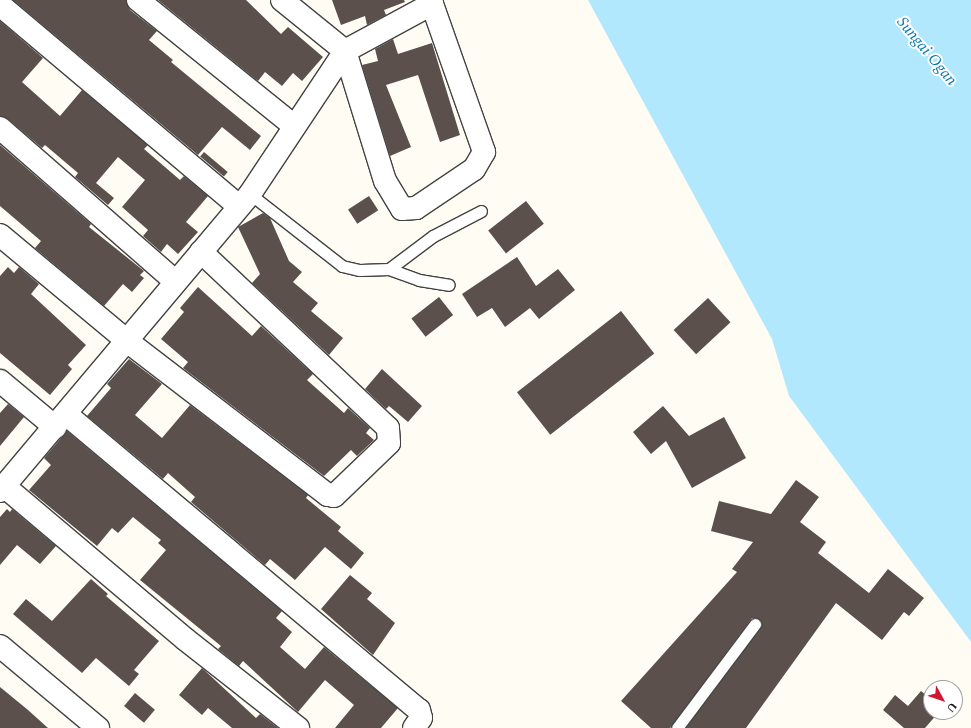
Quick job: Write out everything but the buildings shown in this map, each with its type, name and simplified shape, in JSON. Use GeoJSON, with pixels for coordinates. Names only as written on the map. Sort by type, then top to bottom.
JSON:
{"type":"FeatureCollection","features":[{"type":"Feature","properties":{"kind":"street"},"geometry":{"type":"LineString","coordinates":[[138,0],[294,126]]}},
{"type":"Feature","properties":{"kind":"street"},"geometry":{"type":"LineString","coordinates":[[282,0],[346,51],[385,181],[402,208],[416,208],[474,170],[484,152],[432,2],[346,51],[245,200],[175,281],[61,421],[2,488],[185,639],[298,728]]}},
{"type":"Feature","properties":{"kind":"street"},"geometry":{"type":"LineString","coordinates":[[0,5],[245,200]]}},
{"type":"Feature","properties":{"kind":"street"},"geometry":{"type":"LineString","coordinates":[[0,128],[175,281]]}},
{"type":"Feature","properties":{"kind":"street"},"geometry":{"type":"LineString","coordinates":[[0,235],[127,341],[328,495],[334,496],[389,443],[388,428],[201,252]]}},
{"type":"Feature","properties":{"kind":"street"},"geometry":{"type":"LineString","coordinates":[[0,381],[61,421],[419,710],[421,718],[414,728]]}},
{"type":"Feature","properties":{"kind":"street"},"geometry":{"type":"LineString","coordinates":[[0,646],[98,728]]}},
{"type":"Feature","properties":{"kind":"lane"},"geometry":{"type":"LineString","coordinates":[[245,200],[342,266],[360,270],[389,269],[419,280],[449,285]]}},
{"type":"Feature","properties":{"kind":"lane"},"geometry":{"type":"LineString","coordinates":[[389,269],[433,236],[481,211]]}},
{"type":"Feature","properties":{"kind":"lane"},"geometry":{"type":"LineString","coordinates":[[677,728],[754,624]]}},
{"type":"Feature","properties":{"kind":"water","name":"Sungai Ogan"},"geometry":{"type":"Polygon","coordinates":[[[588,0],[971,0],[971,642],[789,396],[772,339],[588,0]]]}}]}
